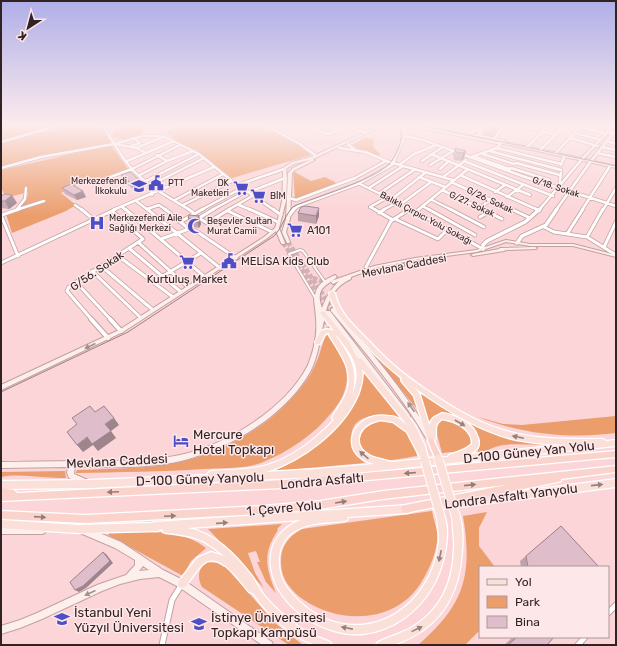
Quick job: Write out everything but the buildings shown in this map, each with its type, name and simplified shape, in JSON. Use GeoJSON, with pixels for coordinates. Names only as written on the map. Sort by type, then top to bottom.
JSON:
{"type":"FeatureCollection","features":[{"type":"Feature","properties":{"kind":"highway"},"geometry":{"type":"LineString","coordinates":[[431,441],[442,459]]}},
{"type":"Feature","properties":{"kind":"highway","name":"Londra Asfaltı"},"geometry":{"type":"LineString","coordinates":[[28,496],[283,484],[616,454]]}},
{"type":"Feature","properties":{"kind":"highway"},"geometry":{"type":"LineString","coordinates":[[405,509],[428,503],[550,480],[566,475],[616,470]]}},
{"type":"Feature","properties":{"kind":"highway","name":"1. Çevre Yolu"},"geometry":{"type":"LineString","coordinates":[[1,515],[86,519],[262,510],[320,505],[383,495],[566,475]]}},
{"type":"Feature","properties":{"kind":"highway"},"geometry":{"type":"LineString","coordinates":[[1,492],[28,496]]}},
{"type":"Feature","properties":{"kind":"highway"},"geometry":{"type":"LineString","coordinates":[[1,497],[28,496]]}},
{"type":"Feature","properties":{"kind":"main road"},"geometry":{"type":"LineString","coordinates":[[283,170],[291,172],[324,155]]}},
{"type":"Feature","properties":{"kind":"main road"},"geometry":{"type":"LineString","coordinates":[[557,155],[582,160]]}},
{"type":"Feature","properties":{"kind":"main road"},"geometry":{"type":"LineString","coordinates":[[560,155],[616,166]]}},
{"type":"Feature","properties":{"kind":"main road"},"geometry":{"type":"LineString","coordinates":[[582,160],[587,155]]}},
{"type":"Feature","properties":{"kind":"main road"},"geometry":{"type":"LineString","coordinates":[[591,162],[596,155]]}},
{"type":"Feature","properties":{"kind":"main road"},"geometry":{"type":"LineString","coordinates":[[283,170],[295,162],[316,156]]}},
{"type":"Feature","properties":{"kind":"main road"},"geometry":{"type":"LineString","coordinates":[[295,162],[299,163],[301,166]]}},
{"type":"Feature","properties":{"kind":"main road"},"geometry":{"type":"LineString","coordinates":[[591,162],[616,166]]}},
{"type":"Feature","properties":{"kind":"main road"},"geometry":{"type":"LineString","coordinates":[[1,388],[121,331],[180,292],[236,258],[274,230],[281,215],[284,201],[285,178],[283,170]]}},
{"type":"Feature","properties":{"kind":"main road"},"geometry":{"type":"LineString","coordinates":[[288,242],[284,232],[288,219],[291,172]]}},
{"type":"Feature","properties":{"kind":"main road"},"geometry":{"type":"LineString","coordinates":[[274,230],[283,243]]}},
{"type":"Feature","properties":{"kind":"main road"},"geometry":{"type":"LineString","coordinates":[[504,250],[498,247],[496,243],[506,241],[573,246],[616,256]]}},
{"type":"Feature","properties":{"kind":"main road","name":"Mevlana Caddesi"},"geometry":{"type":"LineString","coordinates":[[374,267],[415,259],[483,249],[496,243]]}},
{"type":"Feature","properties":{"kind":"main road"},"geometry":{"type":"LineString","coordinates":[[517,249],[518,243]]}},
{"type":"Feature","properties":{"kind":"main road","name":"Mevlana Caddesi"},"geometry":{"type":"LineString","coordinates":[[1,465],[123,464],[166,460],[191,455],[222,443],[253,427],[286,399],[307,371],[328,312],[327,301],[333,291],[345,280],[371,272],[424,261],[504,250],[561,246],[616,259]]}},
{"type":"Feature","properties":{"kind":"main road"},"geometry":{"type":"LineString","coordinates":[[316,300],[317,294],[325,282],[366,266],[374,267]]}},
{"type":"Feature","properties":{"kind":"main road"},"geometry":{"type":"LineString","coordinates":[[333,282],[374,267]]}},
{"type":"Feature","properties":{"kind":"main road"},"geometry":{"type":"LineString","coordinates":[[325,282],[331,285],[333,291],[332,300],[340,312],[418,395],[431,441]]}},
{"type":"Feature","properties":{"kind":"main road"},"geometry":{"type":"LineString","coordinates":[[316,300],[321,302],[327,301]]}},
{"type":"Feature","properties":{"kind":"main road"},"geometry":{"type":"LineString","coordinates":[[316,300],[406,400],[431,441]]}},
{"type":"Feature","properties":{"kind":"main road","name":"Mevlana Caddesi"},"geometry":{"type":"LineString","coordinates":[[316,300],[318,338]]}},
{"type":"Feature","properties":{"kind":"main road"},"geometry":{"type":"LineString","coordinates":[[328,312],[339,335],[413,427]]}},
{"type":"Feature","properties":{"kind":"main road"},"geometry":{"type":"LineString","coordinates":[[328,312],[396,400],[413,427],[422,446],[441,518],[443,537],[441,554],[434,578],[423,594],[406,612],[391,621],[376,627],[354,630],[334,626],[318,619],[293,602],[277,583],[274,564],[277,548],[281,539],[293,527],[304,523],[358,513]]}},
{"type":"Feature","properties":{"kind":"main road"},"geometry":{"type":"LineString","coordinates":[[318,338],[327,331],[339,335]]}},
{"type":"Feature","properties":{"kind":"main road"},"geometry":{"type":"LineString","coordinates":[[316,440],[341,409],[351,392],[353,382],[349,361],[332,335]]}},
{"type":"Feature","properties":{"kind":"main road"},"geometry":{"type":"LineString","coordinates":[[173,480],[245,473],[265,469],[287,460],[316,440],[330,429],[345,411],[359,383],[359,366],[347,344]]}},
{"type":"Feature","properties":{"kind":"main road"},"geometry":{"type":"LineString","coordinates":[[394,369],[441,401],[482,425],[497,431],[536,439],[614,443]]}},
{"type":"Feature","properties":{"kind":"main road"},"geometry":{"type":"LineString","coordinates":[[381,645],[422,626],[436,613],[448,596],[457,568],[459,539],[456,517],[442,459],[432,426],[438,418],[446,417],[470,430],[476,438],[476,443],[470,452],[442,459]]}},
{"type":"Feature","properties":{"kind":"main road"},"geometry":{"type":"LineString","coordinates":[[400,465],[371,461],[359,452],[355,437],[362,423],[379,418],[391,419],[401,423],[414,436],[425,460]]}},
{"type":"Feature","properties":{"kind":"main road","name":"D-100 Güney Yan Yolu"},"geometry":{"type":"LineString","coordinates":[[442,459],[614,443]]}},
{"type":"Feature","properties":{"kind":"main road","name":"D-100 Güney Yanyolu"},"geometry":{"type":"LineString","coordinates":[[1,486],[90,484],[272,476],[400,465],[442,459]]}},
{"type":"Feature","properties":{"kind":"main road"},"geometry":{"type":"LineString","coordinates":[[72,464],[70,473],[71,476],[90,484]]}},
{"type":"Feature","properties":{"kind":"main road","name":"Londra Asfaltı Yanyolu"},"geometry":{"type":"LineString","coordinates":[[358,513],[405,509],[616,483]]}},
{"type":"Feature","properties":{"kind":"main road"},"geometry":{"type":"LineString","coordinates":[[1,524],[55,528],[155,526],[358,513]]}},
{"type":"Feature","properties":{"kind":"main road"},"geometry":{"type":"LineString","coordinates":[[155,526],[197,534],[218,546],[236,564],[262,600]]}},
{"type":"Feature","properties":{"kind":"main road"},"geometry":{"type":"LineString","coordinates":[[1,530],[38,530],[55,528]]}},
{"type":"Feature","properties":{"kind":"main road"},"geometry":{"type":"LineString","coordinates":[[78,528],[102,537],[160,573],[182,584],[269,645]]}},
{"type":"Feature","properties":{"kind":"main road"},"geometry":{"type":"LineString","coordinates":[[182,584],[200,561],[205,557],[216,556],[229,565],[292,629],[302,636],[326,645]]}},
{"type":"Feature","properties":{"kind":"main road"},"geometry":{"type":"LineString","coordinates":[[126,578],[139,566],[138,558]]}},
{"type":"Feature","properties":{"kind":"main road"},"geometry":{"type":"LineString","coordinates":[[1,630],[24,622],[126,578],[147,573],[160,573]]}},
{"type":"Feature","properties":{"kind":"street"},"geometry":{"type":"LineString","coordinates":[[1,168],[51,155]]}},
{"type":"Feature","properties":{"kind":"street"},"geometry":{"type":"LineString","coordinates":[[123,155],[132,169],[146,181],[183,205],[207,223],[254,195]]}},
{"type":"Feature","properties":{"kind":"street"},"geometry":{"type":"LineString","coordinates":[[127,161],[141,155]]}},
{"type":"Feature","properties":{"kind":"street"},"geometry":{"type":"LineString","coordinates":[[157,155],[167,160]]}},
{"type":"Feature","properties":{"kind":"street"},"geometry":{"type":"LineString","coordinates":[[105,179],[132,169],[157,155]]}},
{"type":"Feature","properties":{"kind":"street"},"geometry":{"type":"LineString","coordinates":[[140,175],[167,160],[181,155]]}},
{"type":"Feature","properties":{"kind":"street"},"geometry":{"type":"LineString","coordinates":[[146,181],[197,155]]}},
{"type":"Feature","properties":{"kind":"street"},"geometry":{"type":"LineString","coordinates":[[200,155],[232,181],[281,215]]}},
{"type":"Feature","properties":{"kind":"street"},"geometry":{"type":"LineString","coordinates":[[372,155],[393,163]]}},
{"type":"Feature","properties":{"kind":"street"},"geometry":{"type":"LineString","coordinates":[[376,155],[393,163]]}},
{"type":"Feature","properties":{"kind":"street"},"geometry":{"type":"LineString","coordinates":[[288,219],[292,210],[298,206],[359,183],[393,163],[396,155]]}},
{"type":"Feature","properties":{"kind":"street"},"geometry":{"type":"LineString","coordinates":[[398,165],[412,155]]}},
{"type":"Feature","properties":{"kind":"street"},"geometry":{"type":"LineString","coordinates":[[422,161],[430,155]]}},
{"type":"Feature","properties":{"kind":"street"},"geometry":{"type":"LineString","coordinates":[[434,155],[530,195]]}},
{"type":"Feature","properties":{"kind":"street"},"geometry":{"type":"LineString","coordinates":[[430,165],[445,155]]}},
{"type":"Feature","properties":{"kind":"street","name":"G/18. Sokak"},"geometry":{"type":"LineString","coordinates":[[465,155],[510,169],[559,188],[616,206]]}},
{"type":"Feature","properties":{"kind":"street"},"geometry":{"type":"LineString","coordinates":[[474,157],[479,155]]}},
{"type":"Feature","properties":{"kind":"street"},"geometry":{"type":"LineString","coordinates":[[486,155],[560,175]]}},
{"type":"Feature","properties":{"kind":"street"},"geometry":{"type":"LineString","coordinates":[[505,155],[561,170]]}},
{"type":"Feature","properties":{"kind":"street"},"geometry":{"type":"LineString","coordinates":[[510,169],[523,155]]}},
{"type":"Feature","properties":{"kind":"street"},"geometry":{"type":"LineString","coordinates":[[524,155],[561,164]]}},
{"type":"Feature","properties":{"kind":"street"},"geometry":{"type":"LineString","coordinates":[[605,155],[616,158]]}},
{"type":"Feature","properties":{"kind":"street"},"geometry":{"type":"LineString","coordinates":[[443,177],[470,157],[474,157],[549,180]]}},
{"type":"Feature","properties":{"kind":"street"},"geometry":{"type":"LineString","coordinates":[[559,188],[561,164],[564,157]]}},
{"type":"Feature","properties":{"kind":"street"},"geometry":{"type":"LineString","coordinates":[[151,185],[204,158]]}},
{"type":"Feature","properties":{"kind":"street"},"geometry":{"type":"LineString","coordinates":[[483,249],[487,241],[530,218],[539,210],[553,196],[582,160]]}},
{"type":"Feature","properties":{"kind":"street"},"geometry":{"type":"LineString","coordinates":[[289,198],[296,200],[353,179],[386,161]]}},
{"type":"Feature","properties":{"kind":"street"},"geometry":{"type":"LineString","coordinates":[[440,168],[449,161]]}},
{"type":"Feature","properties":{"kind":"street"},"geometry":{"type":"LineString","coordinates":[[464,161],[553,196]]}},
{"type":"Feature","properties":{"kind":"street"},"geometry":{"type":"LineString","coordinates":[[572,173],[578,174],[583,172],[591,162]]}},
{"type":"Feature","properties":{"kind":"street","name":"G/26. Sokak"},"geometry":{"type":"LineString","coordinates":[[393,163],[443,177],[530,218]]}},
{"type":"Feature","properties":{"kind":"street"},"geometry":{"type":"LineString","coordinates":[[369,188],[403,166]]}},
{"type":"Feature","properties":{"kind":"street"},"geometry":{"type":"LineString","coordinates":[[567,234],[610,166]]}},
{"type":"Feature","properties":{"kind":"street"},"geometry":{"type":"LineString","coordinates":[[1,263],[93,219],[152,195],[214,167]]}},
{"type":"Feature","properties":{"kind":"street"},"geometry":{"type":"LineString","coordinates":[[575,169],[583,172]]}},
{"type":"Feature","properties":{"kind":"street"},"geometry":{"type":"LineString","coordinates":[[238,185],[283,170]]}},
{"type":"Feature","properties":{"kind":"street"},"geometry":{"type":"LineString","coordinates":[[380,193],[414,170]]}},
{"type":"Feature","properties":{"kind":"street"},"geometry":{"type":"LineString","coordinates":[[416,212],[432,200],[452,181],[468,170]]}},
{"type":"Feature","properties":{"kind":"street"},"geometry":{"type":"LineString","coordinates":[[392,199],[425,173]]}},
{"type":"Feature","properties":{"kind":"street"},"geometry":{"type":"LineString","coordinates":[[175,200],[223,174]]}},
{"type":"Feature","properties":{"kind":"street"},"geometry":{"type":"LineString","coordinates":[[518,243],[522,236],[544,227],[569,191],[578,174]]}},
{"type":"Feature","properties":{"kind":"street"},"geometry":{"type":"LineString","coordinates":[[460,175],[507,198],[539,210]]}},
{"type":"Feature","properties":{"kind":"street"},"geometry":{"type":"LineString","coordinates":[[199,218],[248,191],[285,178]]}},
{"type":"Feature","properties":{"kind":"street"},"geometry":{"type":"LineString","coordinates":[[419,178],[445,187]]}},
{"type":"Feature","properties":{"kind":"street"},"geometry":{"type":"LineString","coordinates":[[183,205],[232,181]]}},
{"type":"Feature","properties":{"kind":"street"},"geometry":{"type":"LineString","coordinates":[[379,213],[400,203],[431,182]]}},
{"type":"Feature","properties":{"kind":"street","name":"Balıklı Çırpıcı Yolu Sokağı"},"geometry":{"type":"LineString","coordinates":[[359,183],[400,203],[483,249]]}},
{"type":"Feature","properties":{"kind":"street"},"geometry":{"type":"LineString","coordinates":[[507,198],[523,184]]}},
{"type":"Feature","properties":{"kind":"street"},"geometry":{"type":"LineString","coordinates":[[151,185],[149,187],[152,195]]}},
{"type":"Feature","properties":{"kind":"street"},"geometry":{"type":"LineString","coordinates":[[495,192],[505,185]]}},
{"type":"Feature","properties":{"kind":"street"},"geometry":{"type":"LineString","coordinates":[[12,212],[20,207],[25,199],[26,188]]}},
{"type":"Feature","properties":{"kind":"street"},"geometry":{"type":"LineString","coordinates":[[180,222],[242,188]]}},
{"type":"Feature","properties":{"kind":"street"},"geometry":{"type":"LineString","coordinates":[[587,237],[616,188]]}},
{"type":"Feature","properties":{"kind":"street","name":"G/27. Sokak"},"geometry":{"type":"LineString","coordinates":[[442,190],[502,219]]}},
{"type":"Feature","properties":{"kind":"street"},"geometry":{"type":"LineString","coordinates":[[388,197],[370,207],[379,213],[438,239],[448,229]]}},
{"type":"Feature","properties":{"kind":"street"},"geometry":{"type":"LineString","coordinates":[[432,200],[484,227]]}},
{"type":"Feature","properties":{"kind":"street"},"geometry":{"type":"LineString","coordinates":[[480,208],[490,200]]}},
{"type":"Feature","properties":{"kind":"street"},"geometry":{"type":"LineString","coordinates":[[18,256],[1,215],[44,201]]}},
{"type":"Feature","properties":{"kind":"street"},"geometry":{"type":"LineString","coordinates":[[136,201],[220,268]]}},
{"type":"Feature","properties":{"kind":"street"},"geometry":{"type":"LineString","coordinates":[[75,205],[93,219]]}},
{"type":"Feature","properties":{"kind":"street"},"geometry":{"type":"LineString","coordinates":[[147,209],[159,205],[189,229],[196,231],[236,258]]}},
{"type":"Feature","properties":{"kind":"street"},"geometry":{"type":"LineString","coordinates":[[239,205],[278,222]]}},
{"type":"Feature","properties":{"kind":"street"},"geometry":{"type":"LineString","coordinates":[[422,206],[475,235]]}},
{"type":"Feature","properties":{"kind":"street"},"geometry":{"type":"LineString","coordinates":[[122,207],[205,277]]}},
{"type":"Feature","properties":{"kind":"street"},"geometry":{"type":"LineString","coordinates":[[366,266],[394,219],[411,209]]}},
{"type":"Feature","properties":{"kind":"street"},"geometry":{"type":"LineString","coordinates":[[112,211],[142,239],[139,243],[188,288]]}},
{"type":"Feature","properties":{"kind":"street"},"geometry":{"type":"LineString","coordinates":[[228,211],[274,230]]}},
{"type":"Feature","properties":{"kind":"street"},"geometry":{"type":"LineString","coordinates":[[480,217],[489,212]]}},
{"type":"Feature","properties":{"kind":"street"},"geometry":{"type":"LineString","coordinates":[[604,247],[616,222]]}},
{"type":"Feature","properties":{"kind":"street"},"geometry":{"type":"LineString","coordinates":[[544,227],[554,232],[587,237],[616,256]]}},
{"type":"Feature","properties":{"kind":"street"},"geometry":{"type":"LineString","coordinates":[[161,239],[179,234],[189,229]]}},
{"type":"Feature","properties":{"kind":"street"},"geometry":{"type":"LineString","coordinates":[[460,236],[467,231]]}},
{"type":"Feature","properties":{"kind":"street","name":"G/56. Sokak"},"geometry":{"type":"LineString","coordinates":[[108,338],[66,291],[92,271],[139,243]]}},
{"type":"Feature","properties":{"kind":"street"},"geometry":{"type":"LineString","coordinates":[[130,249],[180,292]]}},
{"type":"Feature","properties":{"kind":"street"},"geometry":{"type":"LineString","coordinates":[[316,300],[289,254],[303,251],[325,282]]}},
{"type":"Feature","properties":{"kind":"street"},"geometry":{"type":"LineString","coordinates":[[153,282],[201,252]]}},
{"type":"Feature","properties":{"kind":"street"},"geometry":{"type":"LineString","coordinates":[[118,256],[173,297]]}},
{"type":"Feature","properties":{"kind":"street"},"geometry":{"type":"LineString","coordinates":[[101,266],[153,310]]}},
{"type":"Feature","properties":{"kind":"street"},"geometry":{"type":"LineString","coordinates":[[92,271],[141,318]]}},
{"type":"Feature","properties":{"kind":"street"},"geometry":{"type":"LineString","coordinates":[[76,282],[121,331]]}},
{"type":"Feature","properties":{"kind":"street"},"geometry":{"type":"LineString","coordinates":[[162,645],[172,600],[182,584]]}},
{"type":"Feature","properties":{"kind":"green space"},"geometry":{"type":"Polygon","coordinates":[[[1,155],[48,155],[1,168],[1,155]]]}},
{"type":"Feature","properties":{"kind":"green space"},"geometry":{"type":"Polygon","coordinates":[[[66,155],[118,155],[128,169],[92,182],[86,181],[61,193],[76,205],[66,211],[12,233],[6,214],[24,203],[28,196],[28,192],[6,198],[1,187],[1,170],[66,155]]]}},
{"type":"Feature","properties":{"kind":"green space"},"geometry":{"type":"Polygon","coordinates":[[[203,155],[310,155],[232,178],[203,155]]]}},
{"type":"Feature","properties":{"kind":"green space"},"geometry":{"type":"Polygon","coordinates":[[[293,171],[311,181],[325,177],[335,182],[335,184],[295,199],[293,171]]]}},
{"type":"Feature","properties":{"kind":"green space"},"geometry":{"type":"Polygon","coordinates":[[[353,329],[414,394],[420,413],[351,330],[353,329]]]}},
{"type":"Feature","properties":{"kind":"green space"},"geometry":{"type":"Polygon","coordinates":[[[331,333],[330,336],[342,355],[345,365],[347,374],[344,393],[332,412],[317,428],[300,442],[281,454],[261,463],[240,467],[76,473],[77,470],[135,468],[170,464],[208,454],[226,446],[260,426],[290,400],[307,380],[314,368],[325,336],[331,333]]]}},
{"type":"Feature","properties":{"kind":"green space"},"geometry":{"type":"Polygon","coordinates":[[[362,369],[404,421],[377,415],[359,420],[354,425],[351,438],[353,445],[360,458],[365,463],[274,471],[306,453],[330,431],[346,411],[360,387],[362,369]]]}},
{"type":"Feature","properties":{"kind":"green space"},"geometry":{"type":"Polygon","coordinates":[[[420,394],[431,398],[474,426],[493,434],[543,444],[507,445],[477,453],[480,445],[476,434],[445,414],[435,415],[428,422],[427,421],[420,394]]]}},
{"type":"Feature","properties":{"kind":"green space"},"geometry":{"type":"Polygon","coordinates":[[[616,416],[616,433],[598,435],[546,434],[512,428],[478,417],[503,424],[522,425],[616,416]]]}},
{"type":"Feature","properties":{"kind":"green space"},"geometry":{"type":"Polygon","coordinates":[[[442,419],[452,422],[467,432],[471,441],[470,446],[462,451],[442,453],[435,427],[442,419]]]}},
{"type":"Feature","properties":{"kind":"green space"},"geometry":{"type":"Polygon","coordinates":[[[380,421],[395,424],[406,431],[413,441],[417,456],[395,460],[383,460],[373,458],[366,454],[359,444],[362,433],[372,424],[380,421]]]}},
{"type":"Feature","properties":{"kind":"green space"},"geometry":{"type":"Polygon","coordinates":[[[65,471],[66,478],[25,476],[1,477],[1,472],[65,471]]]}},
{"type":"Feature","properties":{"kind":"green space"},"geometry":{"type":"Polygon","coordinates":[[[432,511],[437,529],[437,545],[428,570],[412,595],[399,605],[384,612],[368,616],[351,616],[319,608],[299,596],[290,588],[284,578],[281,566],[282,550],[290,538],[302,529],[432,511]]]}},
{"type":"Feature","properties":{"kind":"green space"},"geometry":{"type":"Polygon","coordinates":[[[487,512],[479,528],[479,546],[494,566],[479,566],[479,631],[465,645],[418,645],[446,616],[462,588],[467,556],[463,516],[487,512]]]}},
{"type":"Feature","properties":{"kind":"green space"},"geometry":{"type":"Polygon","coordinates":[[[282,524],[277,529],[278,530],[270,546],[267,561],[276,593],[266,582],[257,562],[260,562],[256,551],[248,553],[255,573],[264,588],[208,529],[282,524]]]}},
{"type":"Feature","properties":{"kind":"green space"},"geometry":{"type":"Polygon","coordinates":[[[160,532],[184,536],[206,548],[191,561],[183,576],[108,535],[109,533],[160,532]]]}},
{"type":"Feature","properties":{"kind":"green space"},"geometry":{"type":"Polygon","coordinates":[[[207,562],[218,563],[224,567],[225,566],[275,623],[303,645],[289,645],[202,587],[199,580],[199,573],[204,564],[207,562]]]}},
{"type":"Feature","properties":{"kind":"tunnel"},"geometry":{"type":"LineString","coordinates":[[288,242],[333,310]]}},
{"type":"Feature","properties":{"kind":"tunnel"},"geometry":{"type":"LineString","coordinates":[[283,243],[308,278],[328,312]]}},
{"type":"Feature","properties":{"kind":"tunnel"},"geometry":{"type":"LineString","coordinates":[[313,278],[323,282],[333,282]]}},
{"type":"Feature","properties":{"kind":"tunnel"},"geometry":{"type":"LineString","coordinates":[[321,316],[323,320]]}},
{"type":"Feature","properties":{"kind":"tunnel"},"geometry":{"type":"LineString","coordinates":[[323,319],[332,335]]}},
{"type":"Feature","properties":{"kind":"tram line"},"geometry":{"type":"LineString","coordinates":[[1,392],[128,332],[274,236],[294,206],[356,183],[379,172],[390,163],[395,155]]}},
{"type":"Feature","properties":{"kind":"tram line"},"geometry":{"type":"LineString","coordinates":[[564,155],[616,166]]}},
{"type":"Feature","properties":{"kind":"place","name":"PTT"},"geometry":{"type":"Point","coordinates":[156,183]}},
{"type":"Feature","properties":{"kind":"place","name":"Merkezefendi İlkokulu"},"geometry":{"type":"Point","coordinates":[139,186]}},
{"type":"Feature","properties":{"kind":"place","name":"DK Maketleri"},"geometry":{"type":"Point","coordinates":[241,188]}},
{"type":"Feature","properties":{"kind":"place","name":"BİM"},"geometry":{"type":"Point","coordinates":[258,196]}},
{"type":"Feature","properties":{"kind":"place","name":"Merkezefendi Aile Sağlığı Merkezi"},"geometry":{"type":"Point","coordinates":[97,223]}},
{"type":"Feature","properties":{"kind":"place","name":"Beşevler Sultan Murat Camii"},"geometry":{"type":"Point","coordinates":[195,226]}},
{"type":"Feature","properties":{"kind":"place","name":"A101"},"geometry":{"type":"Point","coordinates":[295,230]}},
{"type":"Feature","properties":{"kind":"place","name":"MELİSA Kids Club"},"geometry":{"type":"Point","coordinates":[229,261]}},
{"type":"Feature","properties":{"kind":"place","name":"Kurtuluş Market"},"geometry":{"type":"Point","coordinates":[187,262]}},
{"type":"Feature","properties":{"kind":"place","name":"Mercure Hotel Topkapı"},"geometry":{"type":"Point","coordinates":[181,441]}},
{"type":"Feature","properties":{"kind":"place","name":"İstanbul Yeni Yüzyıl Üniversitesi"},"geometry":{"type":"Point","coordinates":[62,619]}},
{"type":"Feature","properties":{"kind":"place","name":"İstinye Üniversitesi Topkapı Kampüsü"},"geometry":{"type":"Point","coordinates":[199,624]}}]}
